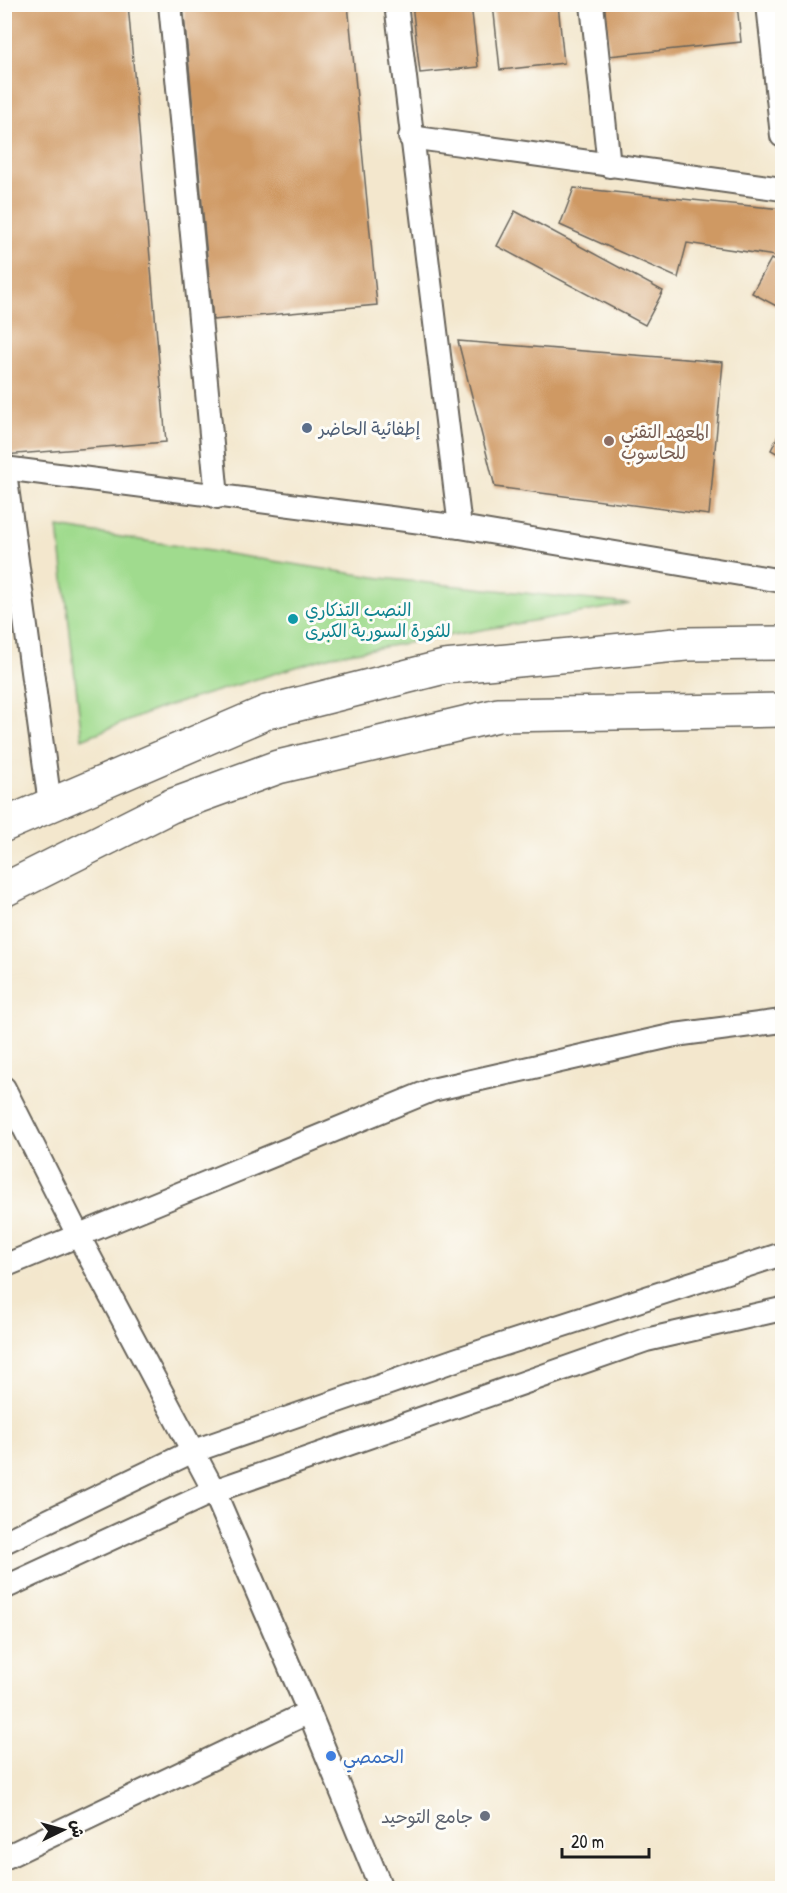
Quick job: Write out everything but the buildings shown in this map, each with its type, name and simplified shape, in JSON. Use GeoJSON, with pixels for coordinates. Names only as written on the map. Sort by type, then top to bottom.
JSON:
{"type":"FeatureCollection","features":[{"type":"Feature","properties":{"kind":"main road"},"geometry":{"type":"LineString","coordinates":[[4,825],[267,712],[444,667],[686,644],[783,643]]}},
{"type":"Feature","properties":{"kind":"main road"},"geometry":{"type":"LineString","coordinates":[[4,890],[171,806],[278,767],[498,715],[783,710]]}},
{"type":"Feature","properties":{"kind":"street"},"geometry":{"type":"LineString","coordinates":[[170,4],[217,497]]}},
{"type":"Feature","properties":{"kind":"street"},"geometry":{"type":"LineString","coordinates":[[396,4],[410,137],[460,527]]}},
{"type":"Feature","properties":{"kind":"street"},"geometry":{"type":"LineString","coordinates":[[592,4],[609,166]]}},
{"type":"Feature","properties":{"kind":"street"},"geometry":{"type":"LineString","coordinates":[[768,4],[783,136]]}},
{"type":"Feature","properties":{"kind":"street"},"geometry":{"type":"LineString","coordinates":[[410,137],[783,189]]}},
{"type":"Feature","properties":{"kind":"street"},"geometry":{"type":"LineString","coordinates":[[50,804],[5,467],[217,497],[460,527],[783,581]]}},
{"type":"Feature","properties":{"kind":"street"},"geometry":{"type":"LineString","coordinates":[[4,1266],[432,1090],[675,1035],[783,1021]]}},
{"type":"Feature","properties":{"kind":"street"},"geometry":{"type":"LineString","coordinates":[[4,1088],[191,1452],[214,1491],[309,1712],[381,1888]]}},
{"type":"Feature","properties":{"kind":"street"},"geometry":{"type":"LineString","coordinates":[[4,1542],[191,1452],[458,1359],[783,1254]]}},
{"type":"Feature","properties":{"kind":"street"},"geometry":{"type":"LineString","coordinates":[[4,1588],[214,1491],[646,1340],[783,1309]]}},
{"type":"Feature","properties":{"kind":"street"},"geometry":{"type":"LineString","coordinates":[[4,1858],[309,1712]]}},
{"type":"Feature","properties":{"kind":"green space"},"geometry":{"type":"Polygon","coordinates":[[[58,527],[381,578],[630,604],[332,656],[158,709],[82,739],[58,527]]]}},
{"type":"Feature","properties":{"kind":"place","name":"إطفائية الحاضر"},"geometry":{"type":"Point","coordinates":[307,428]}},
{"type":"Feature","properties":{"kind":"place","name":"المعهد التقني للحاسوب"},"geometry":{"type":"Point","coordinates":[609,441]}},
{"type":"Feature","properties":{"kind":"place","name":"النصب التذكاري للثورة السورية الكبرى"},"geometry":{"type":"Point","coordinates":[293,619]}},
{"type":"Feature","properties":{"kind":"place","name":"الحمصي"},"geometry":{"type":"Point","coordinates":[331,1756]}},
{"type":"Feature","properties":{"kind":"place","name":"جامع التوحيد"},"geometry":{"type":"Point","coordinates":[485,1816]}}]}
